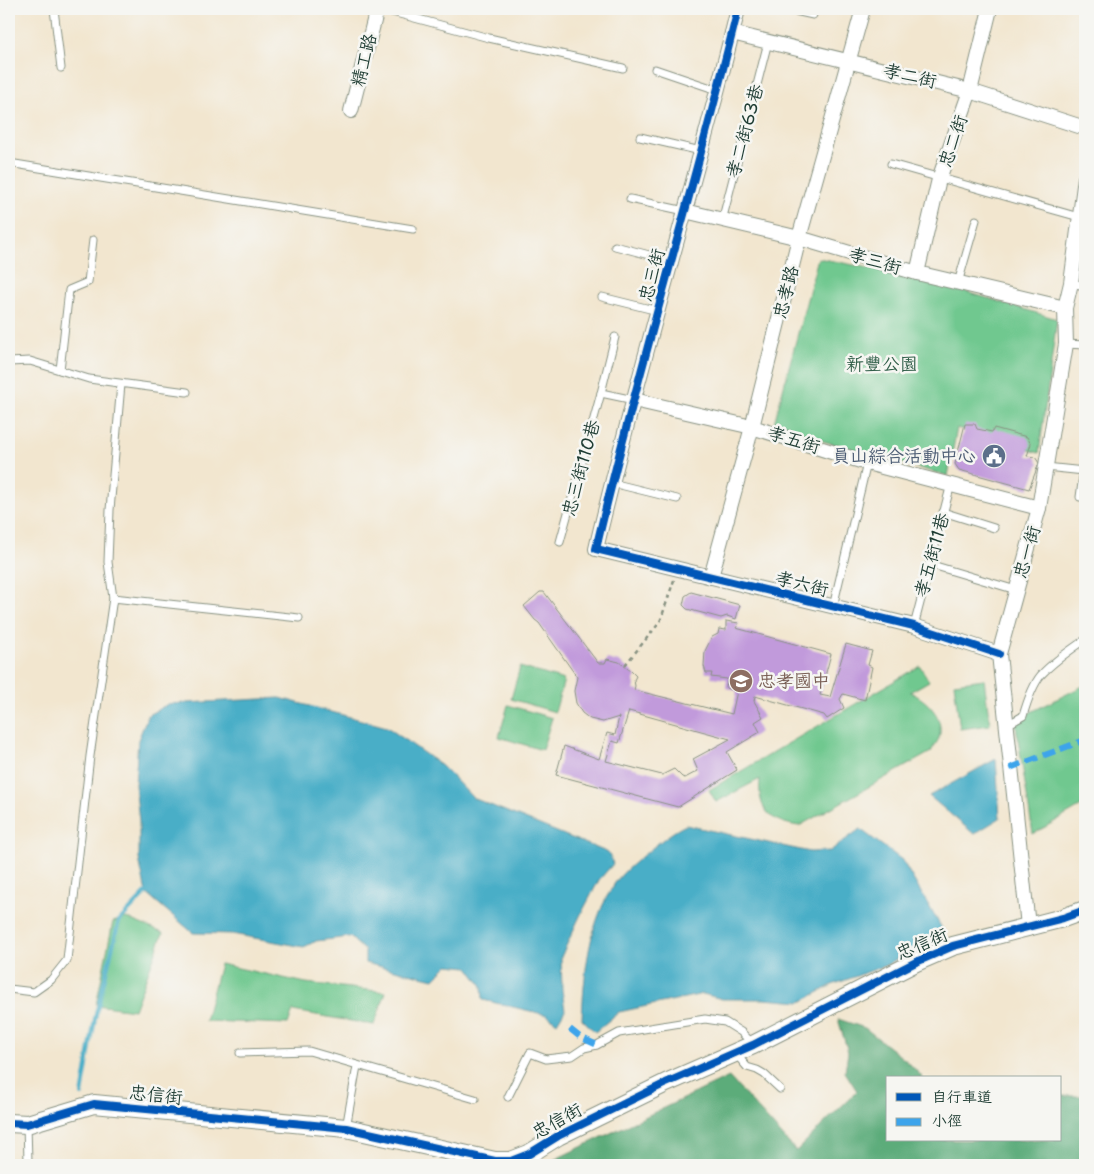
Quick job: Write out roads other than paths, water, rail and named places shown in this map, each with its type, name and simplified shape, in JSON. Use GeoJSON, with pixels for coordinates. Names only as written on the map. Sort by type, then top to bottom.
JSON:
{"type":"FeatureCollection","features":[{"type":"Feature","properties":{"kind":"street","name":"精工路"},"geometry":{"type":"LineString","coordinates":[[352,111],[379,9]]}},
{"type":"Feature","properties":{"kind":"street","name":"忠三街"},"geometry":{"type":"LineString","coordinates":[[596,549],[611,482],[672,261],[738,9]]}},
{"type":"Feature","properties":{"kind":"street","name":"忠孝路"},"geometry":{"type":"LineString","coordinates":[[712,577],[752,428],[799,238],[863,9]]}},
{"type":"Feature","properties":{"kind":"street","name":"忠二街"},"geometry":{"type":"LineString","coordinates":[[917,273],[939,179],[970,91],[990,9]]}},
{"type":"Feature","properties":{"kind":"street","name":"孝二街"},"geometry":{"type":"LineString","coordinates":[[732,33],[970,91],[1085,128]]}},
{"type":"Feature","properties":{"kind":"street","name":"忠一街"},"geometry":{"type":"LineString","coordinates":[[1028,926],[999,654],[1039,508],[1066,344],[1065,308],[1081,235],[1079,217],[1085,179]]}},
{"type":"Feature","properties":{"kind":"street","name":"孝三街"},"geometry":{"type":"LineString","coordinates":[[685,211],[799,238],[917,273],[1065,308]]}},
{"type":"Feature","properties":{"kind":"street","name":"孝五街"},"geometry":{"type":"LineString","coordinates":[[634,400],[752,428],[867,463],[1039,508]]}},
{"type":"Feature","properties":{"kind":"street","name":"孝六街"},"geometry":{"type":"LineString","coordinates":[[596,549],[914,626],[999,654]]}},
{"type":"Feature","properties":{"kind":"street","name":"忠信街"},"geometry":{"type":"LineString","coordinates":[[9,1123],[27,1124],[94,1104],[346,1128],[510,1163],[558,1136],[666,1083],[754,1045],[916,962],[954,946],[1062,918],[1085,910]]}},
{"type":"Feature","properties":{"kind":"lane"},"geometry":{"type":"LineString","coordinates":[[54,9],[61,68]]}},
{"type":"Feature","properties":{"kind":"lane"},"geometry":{"type":"LineString","coordinates":[[379,9],[488,38],[623,68]]}},
{"type":"Feature","properties":{"kind":"lane"},"geometry":{"type":"LineString","coordinates":[[786,9],[813,15]]}},
{"type":"Feature","properties":{"kind":"lane","name":"孝二街63巷"},"geometry":{"type":"LineString","coordinates":[[722,221],[768,41]]}},
{"type":"Feature","properties":{"kind":"lane"},"geometry":{"type":"LineString","coordinates":[[655,69],[717,90]]}},
{"type":"Feature","properties":{"kind":"lane"},"geometry":{"type":"LineString","coordinates":[[640,137],[701,152]]}},
{"type":"Feature","properties":{"kind":"lane"},"geometry":{"type":"LineString","coordinates":[[9,163],[413,228]]}},
{"type":"Feature","properties":{"kind":"lane"},"geometry":{"type":"LineString","coordinates":[[891,164],[1079,217]]}},
{"type":"Feature","properties":{"kind":"lane"},"geometry":{"type":"LineString","coordinates":[[630,199],[685,211]]}},
{"type":"Feature","properties":{"kind":"lane"},"geometry":{"type":"LineString","coordinates":[[958,283],[976,220]]}},
{"type":"Feature","properties":{"kind":"lane"},"geometry":{"type":"LineString","coordinates":[[60,370],[69,290],[88,282],[93,240]]}},
{"type":"Feature","properties":{"kind":"lane"},"geometry":{"type":"LineString","coordinates":[[615,246],[672,261]]}},
{"type":"Feature","properties":{"kind":"lane"},"geometry":{"type":"LineString","coordinates":[[1071,284],[1085,286]]}},
{"type":"Feature","properties":{"kind":"lane"},"geometry":{"type":"LineString","coordinates":[[602,297],[658,311]]}},
{"type":"Feature","properties":{"kind":"lane","name":"忠三街110巷"},"geometry":{"type":"LineString","coordinates":[[560,542],[615,337]]}},
{"type":"Feature","properties":{"kind":"lane"},"geometry":{"type":"LineString","coordinates":[[1066,344],[1085,345]]}},
{"type":"Feature","properties":{"kind":"lane"},"geometry":{"type":"LineString","coordinates":[[9,362],[30,361],[89,379],[187,392]]}},
{"type":"Feature","properties":{"kind":"lane"},"geometry":{"type":"LineString","coordinates":[[9,989],[34,992],[51,980],[67,960],[90,756],[113,598],[108,562],[108,544],[121,384]]}},
{"type":"Feature","properties":{"kind":"lane"},"geometry":{"type":"LineString","coordinates":[[601,393],[634,400]]}},
{"type":"Feature","properties":{"kind":"lane"},"geometry":{"type":"LineString","coordinates":[[1080,497],[1085,462]]}},
{"type":"Feature","properties":{"kind":"lane"},"geometry":{"type":"LineString","coordinates":[[833,607],[867,463]]}},
{"type":"Feature","properties":{"kind":"lane"},"geometry":{"type":"LineString","coordinates":[[1046,468],[1084,471]]}},
{"type":"Feature","properties":{"kind":"lane"},"geometry":{"type":"LineString","coordinates":[[611,482],[677,499]]}},
{"type":"Feature","properties":{"kind":"lane","name":"孝五街11巷"},"geometry":{"type":"LineString","coordinates":[[914,626],[951,484]]}},
{"type":"Feature","properties":{"kind":"lane"},"geometry":{"type":"LineString","coordinates":[[944,512],[994,528]]}},
{"type":"Feature","properties":{"kind":"lane"},"geometry":{"type":"LineString","coordinates":[[929,564],[1016,590]]}},
{"type":"Feature","properties":{"kind":"lane"},"geometry":{"type":"LineString","coordinates":[[113,598],[299,618]]}},
{"type":"Feature","properties":{"kind":"lane"},"geometry":{"type":"LineString","coordinates":[[1006,725],[1023,716],[1040,676],[1085,640]]}},
{"type":"Feature","properties":{"kind":"lane"},"geometry":{"type":"LineString","coordinates":[[508,1097],[530,1053],[546,1059],[572,1056],[584,1048],[597,1045],[619,1033],[705,1019],[725,1022],[741,1032],[754,1045]]}},
{"type":"Feature","properties":{"kind":"lane"},"geometry":{"type":"LineString","coordinates":[[240,1053],[309,1052],[474,1098]]}},
{"type":"Feature","properties":{"kind":"lane"},"geometry":{"type":"LineString","coordinates":[[735,1053],[747,1067],[764,1074],[780,1089]]}},
{"type":"Feature","properties":{"kind":"lane"},"geometry":{"type":"LineString","coordinates":[[346,1128],[357,1066]]}},
{"type":"Feature","properties":{"kind":"lane"},"geometry":{"type":"LineString","coordinates":[[27,1124],[28,1162],[30,1165]]}},
{"type":"Feature","properties":{"kind":"water"},"geometry":{"type":"Polygon","coordinates":[[[280,698],[387,727],[442,766],[473,798],[609,853],[613,864],[599,880],[561,957],[565,1010],[557,1023],[547,1015],[483,1000],[482,986],[468,967],[448,965],[434,979],[365,963],[365,951],[350,937],[316,941],[304,947],[232,934],[193,933],[146,893],[139,859],[139,820],[135,785],[138,740],[148,715],[168,704],[280,698]]]}},
{"type":"Feature","properties":{"kind":"water"},"geometry":{"type":"Polygon","coordinates":[[[996,759],[1000,818],[974,834],[929,796],[996,759]]]}},
{"type":"Feature","properties":{"kind":"water"},"geometry":{"type":"Polygon","coordinates":[[[686,825],[810,852],[830,851],[860,829],[902,860],[943,930],[887,965],[832,985],[801,1002],[764,999],[722,999],[703,994],[619,1012],[595,1032],[582,1019],[584,983],[594,931],[606,898],[615,883],[637,861],[663,839],[686,825]]]}},
{"type":"Feature","properties":{"kind":"waterway"},"geometry":{"type":"LineString","coordinates":[[82,1095],[95,1018],[119,921],[146,893]]}},
{"type":"Feature","properties":{"kind":"place","name":"員山綜合活動中心"},"geometry":{"type":"Point","coordinates":[994,456]}},
{"type":"Feature","properties":{"kind":"place","name":"忠孝國中"},"geometry":{"type":"Point","coordinates":[741,681]}},
{"type":"Feature","properties":{"kind":"park label","name":"新豐公園"},"geometry":{"type":"Point","coordinates":[882,364]}}]}
